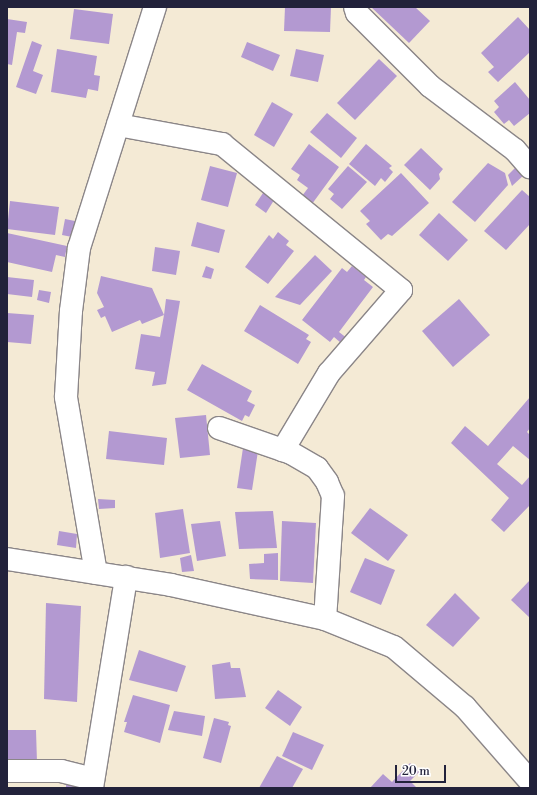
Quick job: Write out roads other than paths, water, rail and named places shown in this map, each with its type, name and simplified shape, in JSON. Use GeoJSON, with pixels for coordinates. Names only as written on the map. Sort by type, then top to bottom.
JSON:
{"type":"FeatureCollection","features":[{"type":"Feature","properties":{"kind":"street"},"geometry":{"type":"LineString","coordinates":[[96,573],[66,397],[67,356],[79,248],[154,7]]}},
{"type":"Feature","properties":{"kind":"street"},"geometry":{"type":"LineString","coordinates":[[355,7],[356,13],[430,86],[515,150],[530,168]]}},
{"type":"Feature","properties":{"kind":"street"},"geometry":{"type":"LineString","coordinates":[[118,125],[222,144],[401,290],[329,373],[283,450]]}},
{"type":"Feature","properties":{"kind":"street"},"geometry":{"type":"LineString","coordinates":[[219,428],[283,450],[317,468],[327,482],[332,496],[325,619]]}},
{"type":"Feature","properties":{"kind":"street"},"geometry":{"type":"LineString","coordinates":[[7,559],[126,577],[325,619],[394,647],[465,707],[527,782]]}},
{"type":"Feature","properties":{"kind":"street"},"geometry":{"type":"LineString","coordinates":[[7,772],[61,771],[92,784],[126,577]]}}]}
